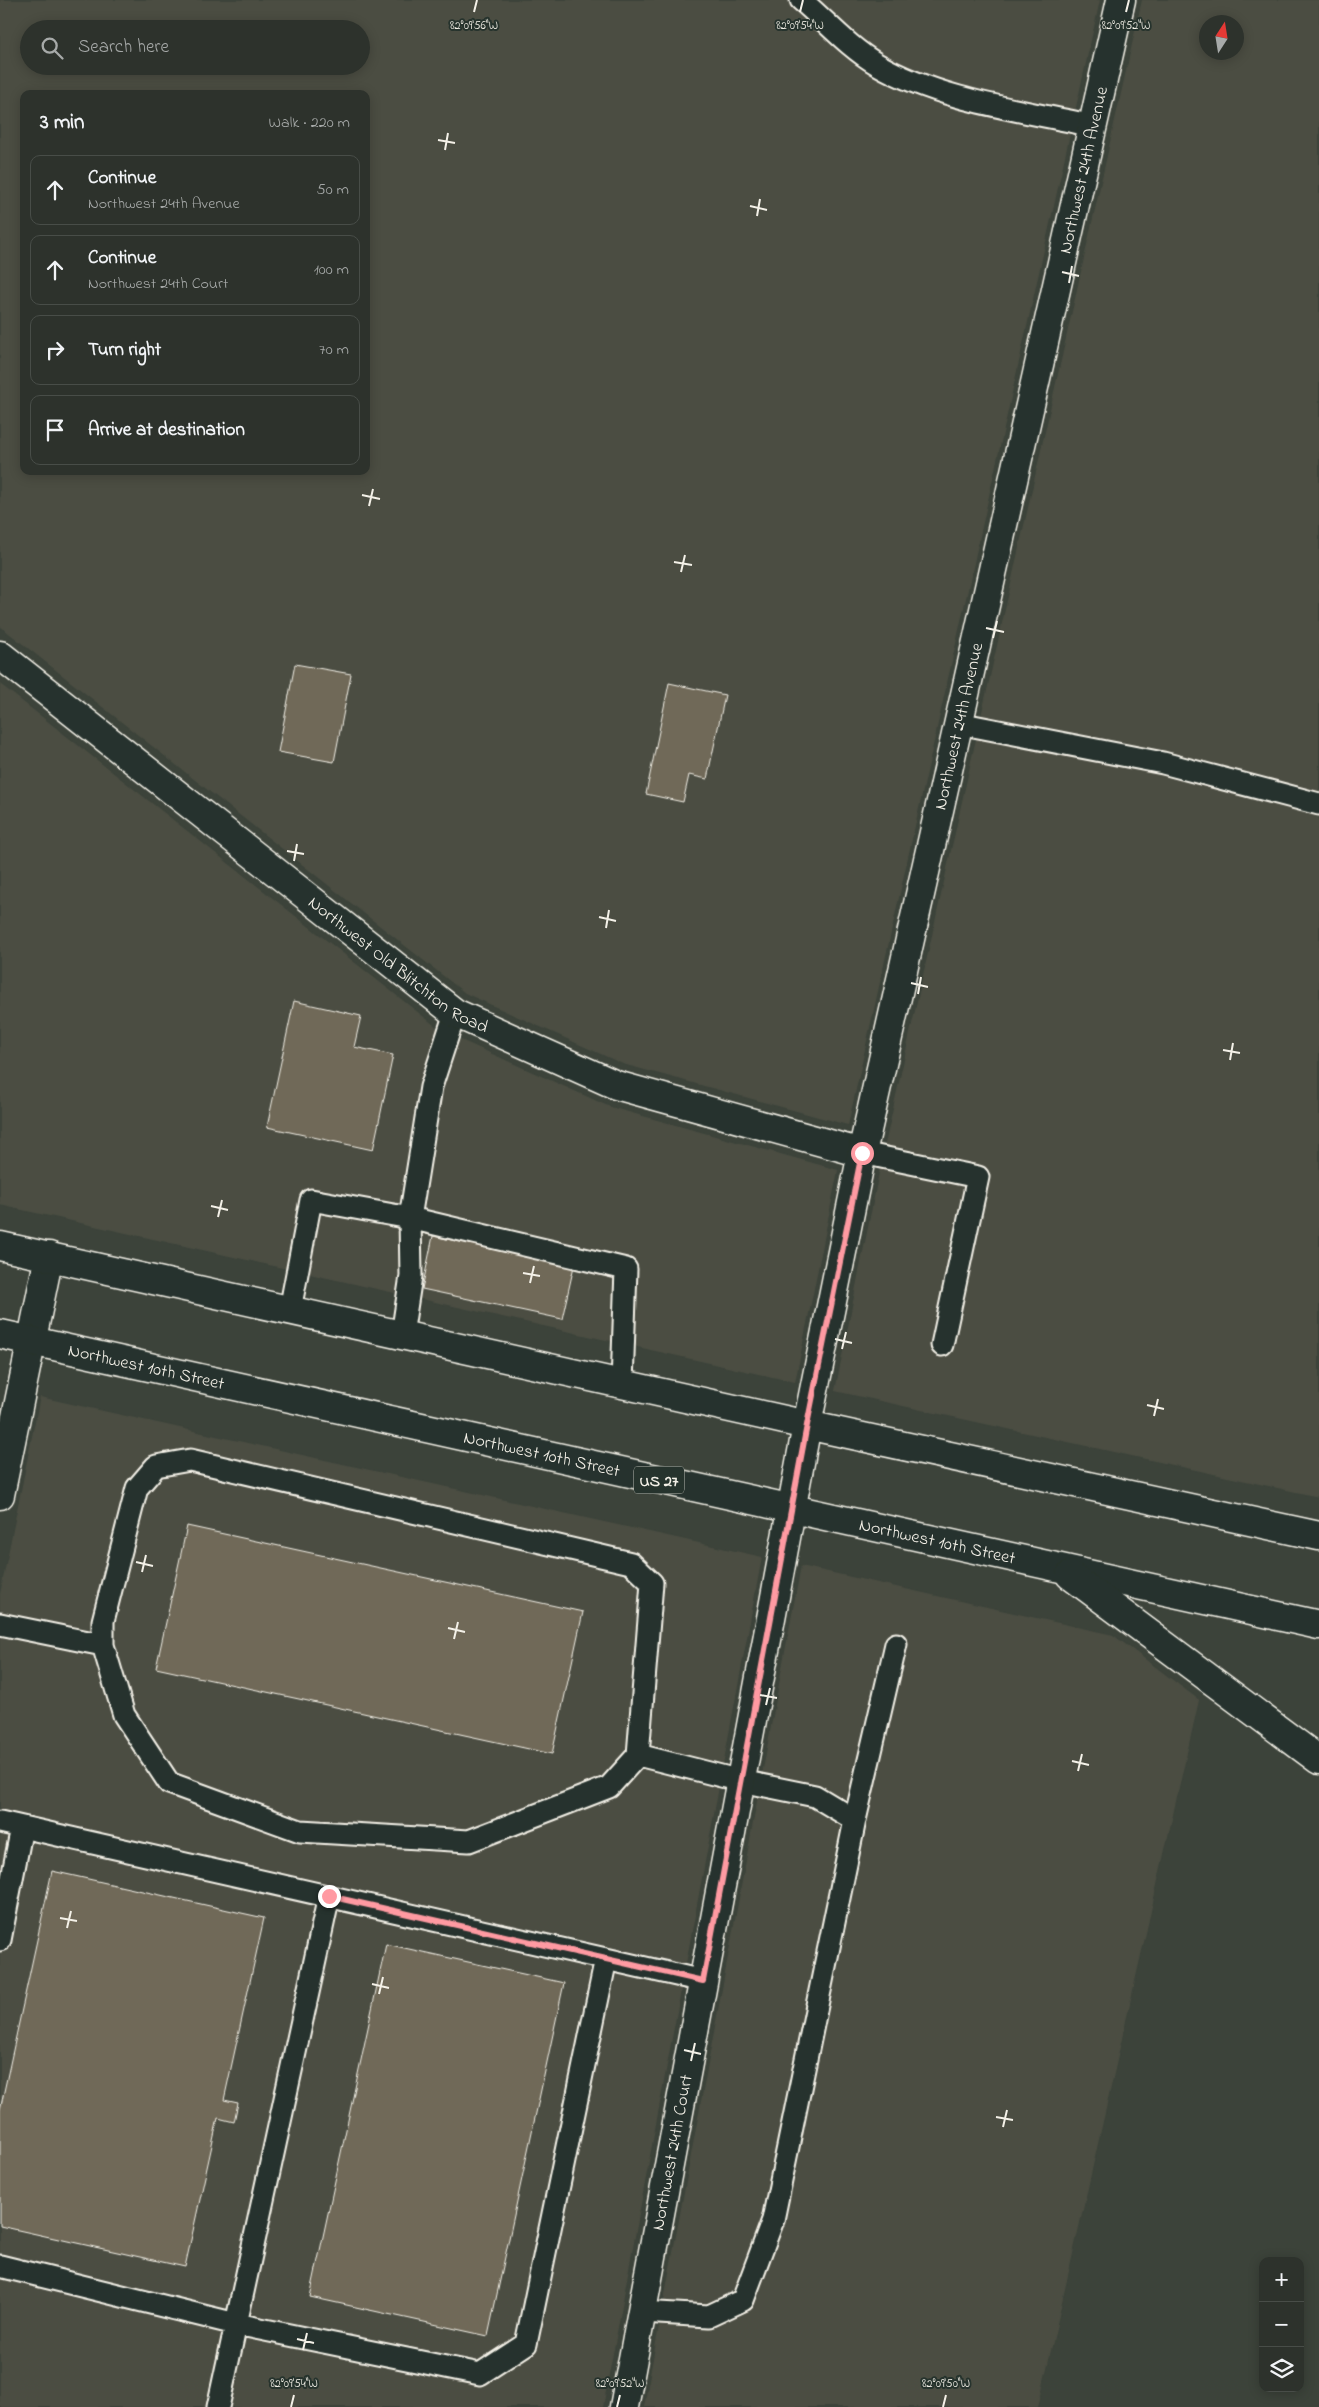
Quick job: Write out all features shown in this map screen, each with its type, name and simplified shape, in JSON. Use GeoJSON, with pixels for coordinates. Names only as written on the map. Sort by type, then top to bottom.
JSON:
{"type":"FeatureCollection","features":[{"type":"Feature","properties":{"kind":"main road","name":"Northwest 24th Avenue"},"geometry":{"type":"LineString","coordinates":[[807,1425],[862,1153],[1121,0]]}},
{"type":"Feature","properties":{"kind":"main road","name":"Northwest Old Blitchton Road"},"geometry":{"type":"LineString","coordinates":[[0,655],[455,1014],[616,1085],[862,1153]]}},
{"type":"Feature","properties":{"kind":"main road"},"geometry":{"type":"LineString","coordinates":[[0,1246],[807,1425],[1319,1536]]}},
{"type":"Feature","properties":{"kind":"main road"},"geometry":{"type":"LineString","coordinates":[[0,1495],[49,1256]]}},
{"type":"Feature","properties":{"kind":"main road","name":"Northwest 10th Street"},"geometry":{"type":"LineString","coordinates":[[0,1334],[1319,1625]]}},
{"type":"Feature","properties":{"kind":"main road","name":"Northwest 24th Court"},"geometry":{"type":"LineString","coordinates":[[624,2407],[807,1425]]}},
{"type":"Feature","properties":{"kind":"main road"},"geometry":{"type":"LineString","coordinates":[[1063,1570],[1319,1760]]}},
{"type":"Feature","properties":{"kind":"lane"},"geometry":{"type":"LineString","coordinates":[[800,0],[841,38],[876,64],[930,90],[1093,126]]}},
{"type":"Feature","properties":{"kind":"lane"},"geometry":{"type":"LineString","coordinates":[[958,723],[1163,763],[1319,804]]}},
{"type":"Feature","properties":{"kind":"lane"},"geometry":{"type":"LineString","coordinates":[[402,1335],[411,1276],[410,1218],[431,1087],[455,1014]]}},
{"type":"Feature","properties":{"kind":"lane"},"geometry":{"type":"LineString","coordinates":[[862,1153],[978,1177],[942,1345]]}},
{"type":"Feature","properties":{"kind":"lane"},"geometry":{"type":"LineString","coordinates":[[290,1310],[311,1200],[410,1218],[626,1269],[622,1384]]}},
{"type":"Feature","properties":{"kind":"lane"},"geometry":{"type":"LineString","coordinates":[[190,1460],[631,1563],[652,1583],[638,1756],[609,1787],[470,1841],[300,1831],[169,1783],[124,1714],[103,1644],[102,1621],[137,1488],[156,1466],[190,1460]]}},
{"type":"Feature","properties":{"kind":"lane"},"geometry":{"type":"LineString","coordinates":[[0,1624],[103,1644]]}},
{"type":"Feature","properties":{"kind":"lane"},"geometry":{"type":"LineString","coordinates":[[642,2312],[709,2316],[744,2300],[773,2220],[855,1820],[896,1644]]}},
{"type":"Feature","properties":{"kind":"lane"},"geometry":{"type":"LineString","coordinates":[[638,1756],[740,1781],[816,1796],[855,1820]]}},
{"type":"Feature","properties":{"kind":"lane"},"geometry":{"type":"LineString","coordinates":[[0,1822],[703,1981]]}},
{"type":"Feature","properties":{"kind":"lane"},"geometry":{"type":"LineString","coordinates":[[0,1940],[22,1827]]}},
{"type":"Feature","properties":{"kind":"lane"},"geometry":{"type":"LineString","coordinates":[[218,2407],[329,1896]]}},
{"type":"Feature","properties":{"kind":"lane"},"geometry":{"type":"LineString","coordinates":[[0,2266],[236,2324],[480,2374],[526,2344],[606,1960]]}},
{"type":"Feature","properties":{"kind":"shaded area"},"geometry":{"type":"Polygon","coordinates":[[[0,0],[1100,0],[848,1125],[623,1064],[465,993],[0,626],[0,0]]]}},
{"type":"Feature","properties":{"kind":"shaded area"},"geometry":{"type":"Polygon","coordinates":[[[1142,0],[1319,0],[1319,1497],[835,1391],[882,1158],[1142,0]]]}},
{"type":"Feature","properties":{"kind":"shaded area"},"geometry":{"type":"Polygon","coordinates":[[[0,684],[443,1032],[610,1107],[838,1170],[795,1382],[0,1205],[0,684]]]}},
{"type":"Feature","properties":{"kind":"shaded area"},"geometry":{"type":"Polygon","coordinates":[[[40,1397],[762,1557],[603,2407],[0,2407],[0,1594],[40,1397]]]}},
{"type":"Feature","properties":{"kind":"shaded area"},"geometry":{"type":"Polygon","coordinates":[[[801,1566],[1113,1635],[1199,1700],[1038,2407],[644,2407],[801,1566]]]}},
{"type":"Feature","properties":{"kind":"building"},"geometry":{"type":"Polygon","coordinates":[[[295,664],[351,674],[334,762],[278,752],[295,664]]]}},
{"type":"Feature","properties":{"kind":"building"},"geometry":{"type":"Polygon","coordinates":[[[669,683],[725,695],[707,779],[689,775],[683,802],[646,794],[669,683]]]}},
{"type":"Feature","properties":{"kind":"building"},"geometry":{"type":"Polygon","coordinates":[[[294,1001],[361,1016],[354,1047],[393,1055],[373,1150],[267,1127],[294,1001]]]}},
{"type":"Feature","properties":{"kind":"building"},"geometry":{"type":"Polygon","coordinates":[[[433,1236],[574,1266],[562,1319],[422,1289],[433,1236]]]}},
{"type":"Feature","properties":{"kind":"building"},"geometry":{"type":"Polygon","coordinates":[[[187,1526],[583,1612],[552,1754],[156,1668],[187,1526]]]}},
{"type":"Feature","properties":{"kind":"building"},"geometry":{"type":"Polygon","coordinates":[[[52,1871],[264,1918],[224,2100],[238,2103],[234,2122],[218,2118],[185,2267],[0,2226],[0,2110],[52,1871]]]}},
{"type":"Feature","properties":{"kind":"building"},"geometry":{"type":"Polygon","coordinates":[[[386,1944],[564,1983],[488,2336],[310,2297],[386,1944]]]}},
{"type":"Feature","properties":{"kind":"route"},"geometry":{"type":"LineString","coordinates":[[329,1896],[703,1981],[807,1425],[862,1153]]}}]}
